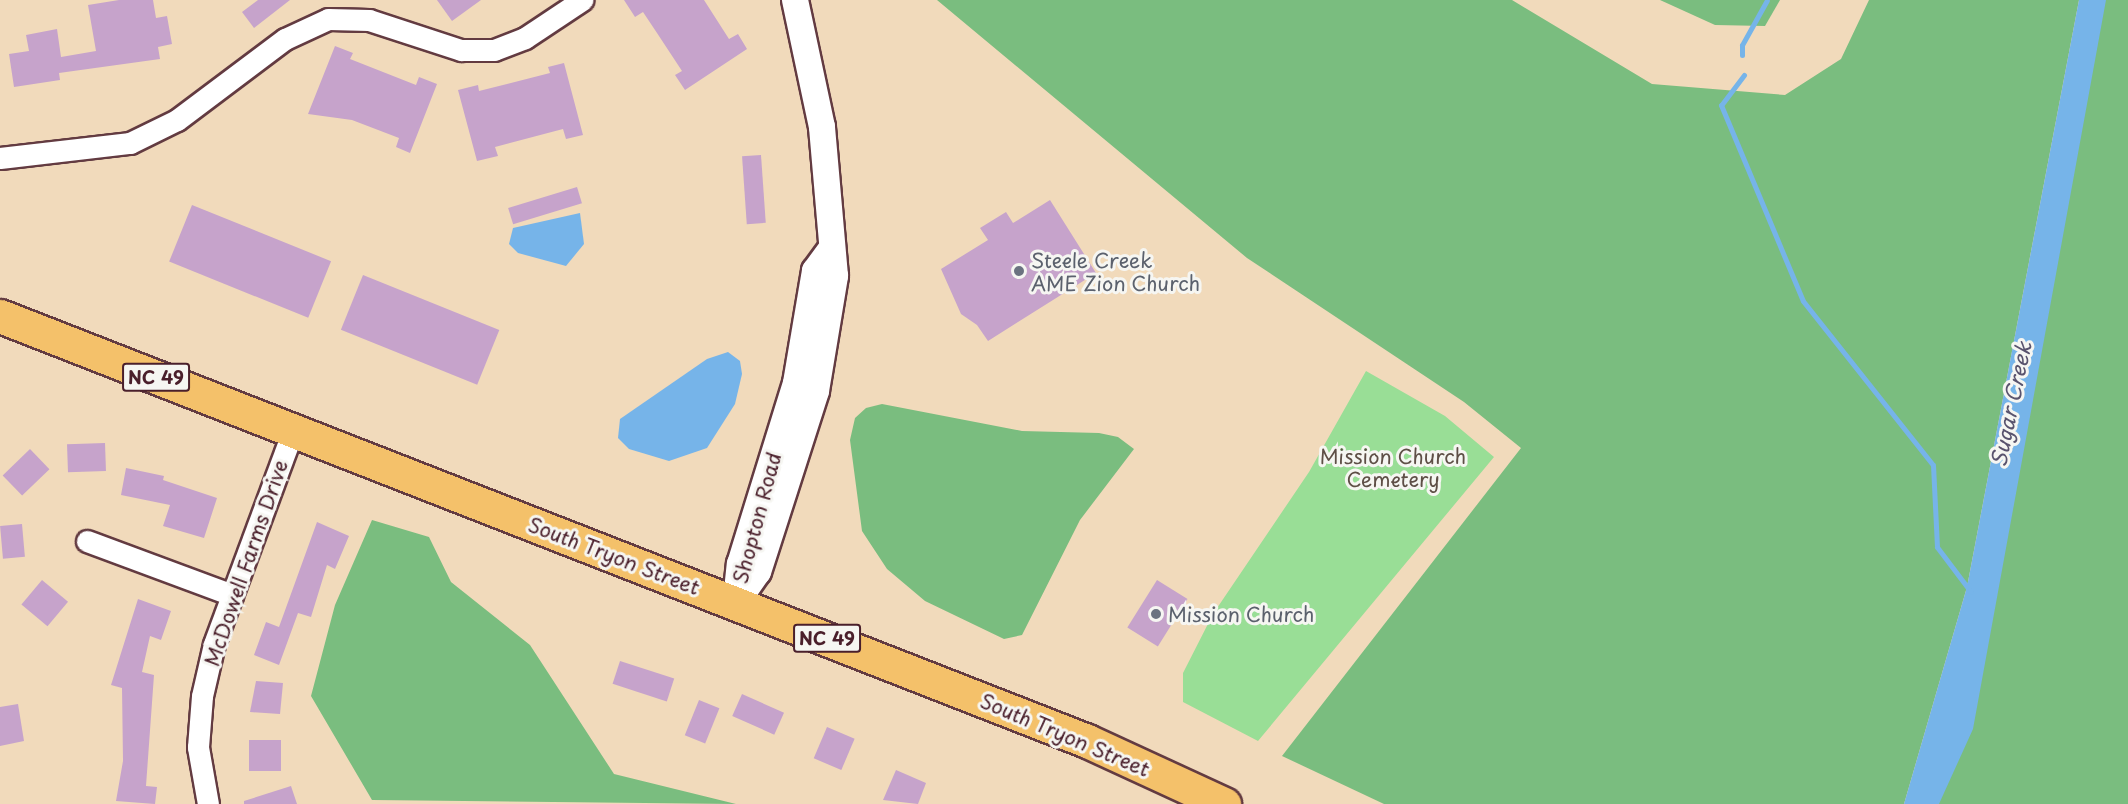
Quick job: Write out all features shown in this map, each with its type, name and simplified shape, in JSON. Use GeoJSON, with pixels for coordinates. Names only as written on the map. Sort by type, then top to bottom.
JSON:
{"type":"FeatureCollection","features":[{"type":"Feature","properties":{"kind":"main road","name":"South Tryon Street"},"geometry":{"type":"LineString","coordinates":[[0,316],[1087,741],[1224,804]]}},
{"type":"Feature","properties":{"kind":"street"},"geometry":{"type":"LineString","coordinates":[[0,158],[130,143],[177,120],[285,39],[328,19],[369,20],[461,50],[494,50],[525,39],[582,0]]}},
{"type":"Feature","properties":{"kind":"street","name":"Shopton Road"},"geometry":{"type":"LineString","coordinates":[[736,603],[758,572],[816,392],[835,276],[829,252],[822,128],[795,0]]}},
{"type":"Feature","properties":{"kind":"street","name":"McDowell Farms Drive"},"geometry":{"type":"LineString","coordinates":[[208,804],[200,764],[199,713],[214,644],[293,430]]}},
{"type":"Feature","properties":{"kind":"street"},"geometry":{"type":"LineString","coordinates":[[87,541],[232,595]]}},
{"type":"Feature","properties":{"kind":"green space"},"geometry":{"type":"Polygon","coordinates":[[[937,0],[1512,0],[1652,84],[1785,95],[1841,59],[1869,0],[2079,0],[1967,587],[1904,804],[1384,804],[1282,756],[1521,448],[1464,402],[1247,258],[937,0]]]}},
{"type":"Feature","properties":{"kind":"green space"},"geometry":{"type":"Polygon","coordinates":[[[1660,0],[1780,0],[1765,26],[1715,25],[1660,0]]]}},
{"type":"Feature","properties":{"kind":"green space"},"geometry":{"type":"Polygon","coordinates":[[[2093,0],[2128,0],[2128,804],[1917,804],[1939,749],[2093,0]]]}},
{"type":"Feature","properties":{"kind":"green space","name":"Mission Church Cemetery"},"geometry":{"type":"Polygon","coordinates":[[[1366,371],[1445,416],[1494,457],[1258,741],[1183,702],[1183,673],[1213,614],[1309,472],[1366,371]]]}},
{"type":"Feature","properties":{"kind":"green space"},"geometry":{"type":"Polygon","coordinates":[[[882,404],[1022,431],[1099,433],[1118,437],[1134,449],[1080,520],[1022,635],[1004,639],[925,601],[887,569],[862,531],[850,440],[855,418],[866,408],[882,404]]]}},
{"type":"Feature","properties":{"kind":"green space"},"geometry":{"type":"Polygon","coordinates":[[[372,520],[429,537],[451,582],[530,645],[614,774],[736,804],[372,800],[311,696],[335,605],[372,520]]]}},
{"type":"Feature","properties":{"kind":"water","name":"Sugar Creek"},"geometry":{"type":"Polygon","coordinates":[[[2079,0],[2106,0],[1973,729],[1939,804],[1904,804],[1967,587],[2079,0]]]}},
{"type":"Feature","properties":{"kind":"water"},"geometry":{"type":"Polygon","coordinates":[[[580,213],[584,244],[566,266],[518,253],[509,244],[513,228],[580,213]]]}},
{"type":"Feature","properties":{"kind":"water"},"geometry":{"type":"Polygon","coordinates":[[[728,352],[740,361],[742,374],[735,404],[707,448],[669,461],[629,449],[618,438],[620,419],[707,359],[728,352]]]}},
{"type":"Feature","properties":{"kind":"building"},"geometry":{"type":"Polygon","coordinates":[[[119,0],[153,0],[156,18],[167,16],[172,44],[158,47],[160,59],[59,73],[60,80],[14,87],[9,54],[29,51],[26,35],[57,29],[61,57],[96,51],[88,5],[119,0]]]}},
{"type":"Feature","properties":{"kind":"building"},"geometry":{"type":"Polygon","coordinates":[[[258,0],[290,0],[254,28],[242,12],[258,0]]]}},
{"type":"Feature","properties":{"kind":"building"},"geometry":{"type":"Polygon","coordinates":[[[437,0],[481,0],[452,21],[437,0]]]}},
{"type":"Feature","properties":{"kind":"building"},"geometry":{"type":"Polygon","coordinates":[[[624,0],[704,0],[729,39],[738,34],[747,49],[685,90],[675,75],[682,71],[643,12],[635,17],[624,0]]]}},
{"type":"Feature","properties":{"kind":"building"},"geometry":{"type":"Polygon","coordinates":[[[335,46],[353,53],[350,59],[416,85],[419,77],[437,84],[410,153],[396,147],[399,138],[352,120],[308,114],[335,46]]]}},
{"type":"Feature","properties":{"kind":"building"},"geometry":{"type":"Polygon","coordinates":[[[564,63],[583,135],[566,139],[563,129],[495,147],[498,156],[477,161],[458,90],[478,85],[479,91],[550,73],[548,67],[564,63]]]}},
{"type":"Feature","properties":{"kind":"building"},"geometry":{"type":"Polygon","coordinates":[[[761,155],[766,223],[747,224],[742,156],[761,155]]]}},
{"type":"Feature","properties":{"kind":"building"},"geometry":{"type":"Polygon","coordinates":[[[577,187],[582,203],[513,224],[508,208],[577,187]]]}},
{"type":"Feature","properties":{"kind":"building","name":"Steele Creek AME Zion Church"},"geometry":{"type":"Polygon","coordinates":[[[1050,200],[1096,273],[988,341],[977,325],[961,314],[941,269],[988,240],[980,228],[1006,212],[1013,223],[1050,200]]]}},
{"type":"Feature","properties":{"kind":"building"},"geometry":{"type":"Polygon","coordinates":[[[192,205],[331,261],[308,318],[169,262],[192,205]]]}},
{"type":"Feature","properties":{"kind":"building"},"geometry":{"type":"Polygon","coordinates":[[[363,275],[499,330],[477,385],[341,330],[363,275]]]}},
{"type":"Feature","properties":{"kind":"building"},"geometry":{"type":"Polygon","coordinates":[[[105,443],[106,471],[68,472],[67,444],[105,443]]]}},
{"type":"Feature","properties":{"kind":"building"},"geometry":{"type":"Polygon","coordinates":[[[30,449],[49,469],[22,496],[3,475],[30,449]]]}},
{"type":"Feature","properties":{"kind":"building"},"geometry":{"type":"Polygon","coordinates":[[[126,468],[164,476],[163,480],[217,498],[204,538],[163,526],[170,505],[121,495],[126,468]]]}},
{"type":"Feature","properties":{"kind":"building"},"geometry":{"type":"Polygon","coordinates":[[[317,522],[349,536],[335,569],[327,565],[311,617],[298,613],[279,665],[254,655],[266,622],[279,627],[317,522]]]}},
{"type":"Feature","properties":{"kind":"building"},"geometry":{"type":"Polygon","coordinates":[[[22,524],[25,557],[3,559],[0,526],[22,524]]]}},
{"type":"Feature","properties":{"kind":"building"},"geometry":{"type":"Polygon","coordinates":[[[42,580],[68,602],[47,626],[21,605],[42,580]]]}},
{"type":"Feature","properties":{"kind":"building"},"geometry":{"type":"Polygon","coordinates":[[[1157,580],[1188,599],[1158,647],[1127,627],[1157,580]]]}},
{"type":"Feature","properties":{"kind":"building"},"geometry":{"type":"Polygon","coordinates":[[[138,599],[171,611],[161,640],[150,636],[142,672],[154,675],[146,786],[157,787],[155,804],[116,801],[123,761],[122,688],[111,685],[138,599]]]}},
{"type":"Feature","properties":{"kind":"building"},"geometry":{"type":"Polygon","coordinates":[[[620,661],[674,679],[667,701],[613,684],[620,661]]]}},
{"type":"Feature","properties":{"kind":"building"},"geometry":{"type":"Polygon","coordinates":[[[256,681],[283,683],[280,714],[250,712],[256,681]]]}},
{"type":"Feature","properties":{"kind":"building"},"geometry":{"type":"Polygon","coordinates":[[[742,694],[784,713],[774,735],[732,716],[742,694]]]}},
{"type":"Feature","properties":{"kind":"building"},"geometry":{"type":"Polygon","coordinates":[[[699,700],[719,708],[705,743],[685,735],[699,700]]]}},
{"type":"Feature","properties":{"kind":"building"},"geometry":{"type":"Polygon","coordinates":[[[18,704],[24,741],[0,746],[0,707],[18,704]]]}},
{"type":"Feature","properties":{"kind":"building"},"geometry":{"type":"Polygon","coordinates":[[[827,727],[855,739],[841,770],[814,758],[827,727]]]}},
{"type":"Feature","properties":{"kind":"building"},"geometry":{"type":"Polygon","coordinates":[[[249,740],[281,740],[281,771],[249,771],[249,740]]]}},
{"type":"Feature","properties":{"kind":"building"},"geometry":{"type":"Polygon","coordinates":[[[896,770],[926,783],[918,804],[883,800],[896,770]]]}},
{"type":"Feature","properties":{"kind":"building"},"geometry":{"type":"Polygon","coordinates":[[[291,786],[297,804],[244,804],[244,801],[291,786]]]}},
{"type":"Feature","properties":{"kind":"waterway"},"geometry":{"type":"LineString","coordinates":[[1742,55],[1742,45],[1767,0]]}},
{"type":"Feature","properties":{"kind":"waterway"},"geometry":{"type":"LineString","coordinates":[[1744,75],[1721,105],[1803,301],[1933,465],[1937,547],[1971,592]]}},
{"type":"Feature","properties":{"kind":"place","name":"Steele Creek AME Zion Church"},"geometry":{"type":"Point","coordinates":[1019,271]}},
{"type":"Feature","properties":{"kind":"place","name":"Mission Church"},"geometry":{"type":"Point","coordinates":[1156,614]}}]}
